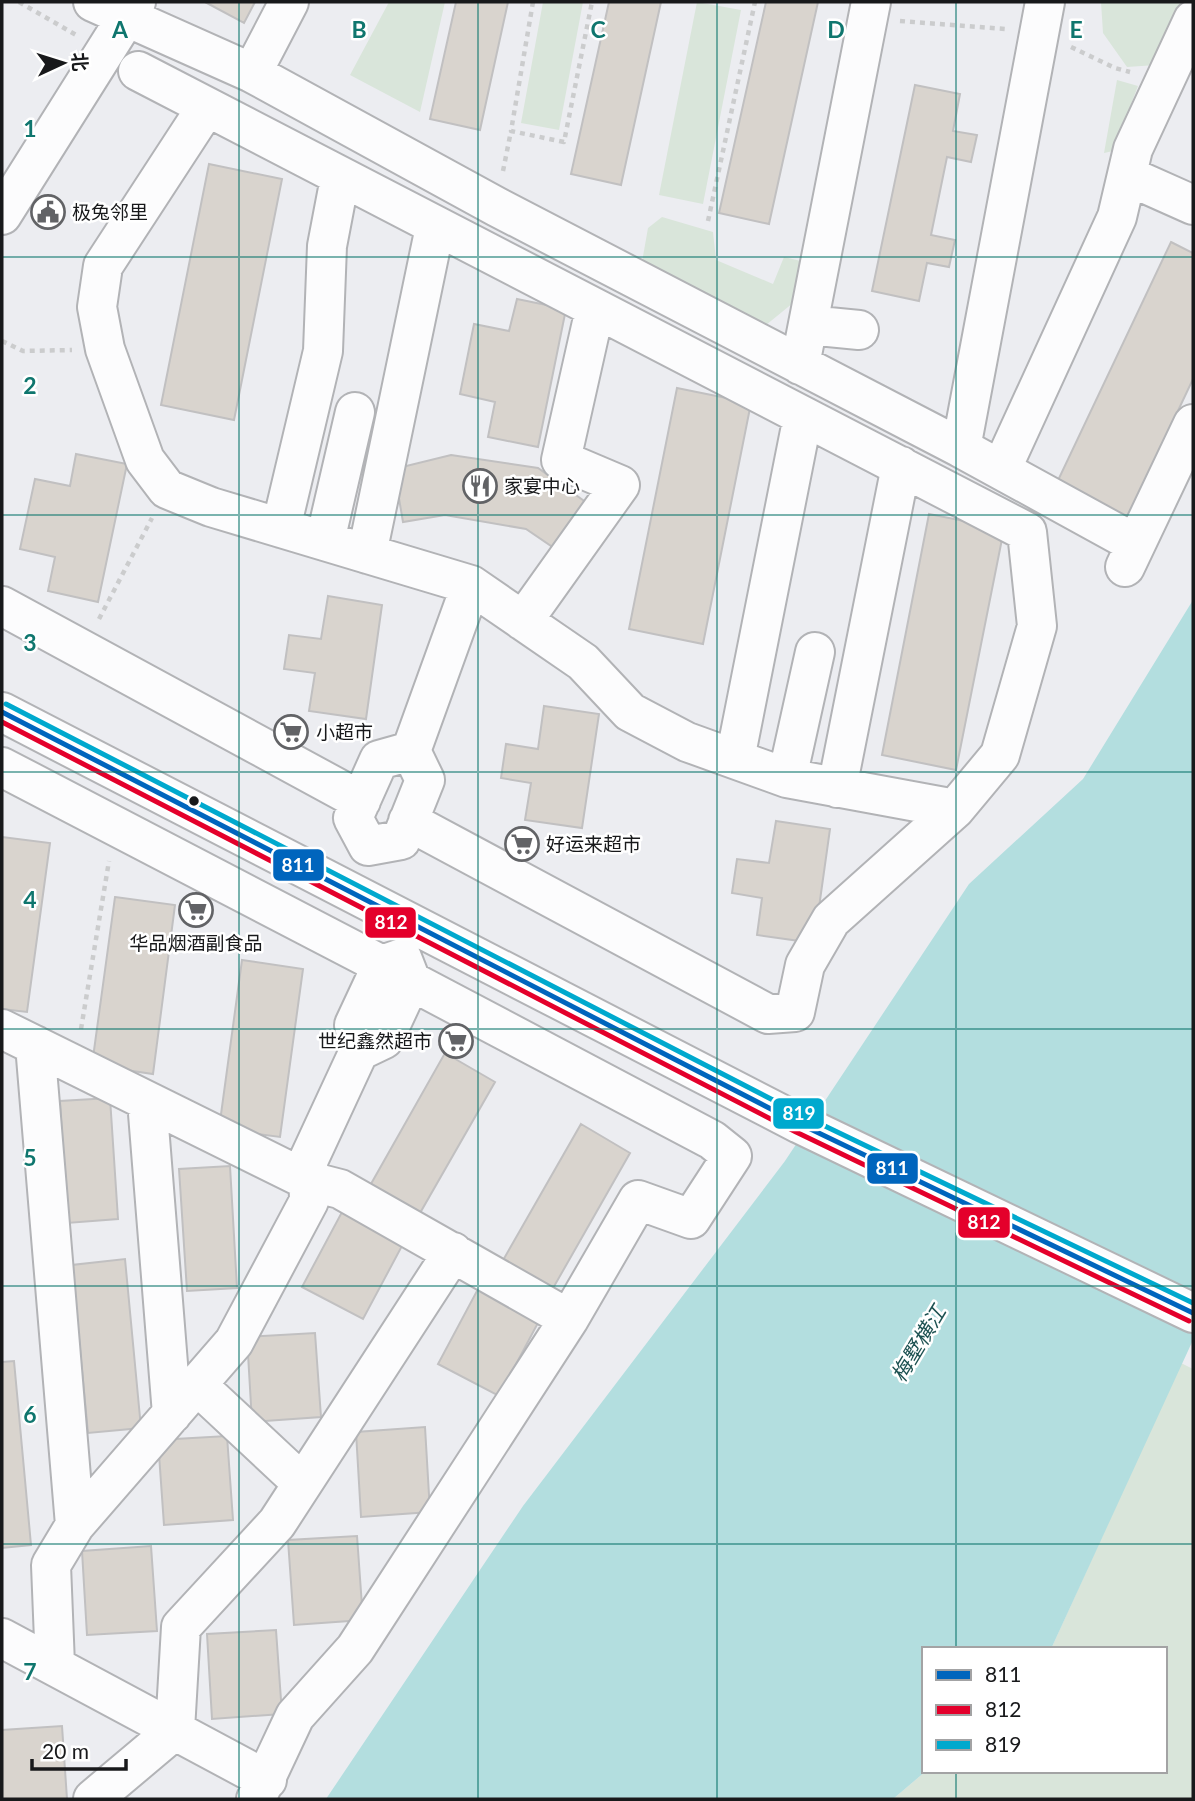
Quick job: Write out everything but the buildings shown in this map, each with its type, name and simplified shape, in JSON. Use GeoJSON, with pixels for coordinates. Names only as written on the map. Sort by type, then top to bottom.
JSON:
{"type":"FeatureCollection","features":[{"type":"Feature","properties":{"kind":"street"},"geometry":{"type":"LineString","coordinates":[[252,73],[289,2]]}},
{"type":"Feature","properties":{"kind":"street"},"geometry":{"type":"LineString","coordinates":[[800,365],[871,2]]}},
{"type":"Feature","properties":{"kind":"street"},"geometry":{"type":"LineString","coordinates":[[961,448],[1045,2]]}},
{"type":"Feature","properties":{"kind":"street"},"geometry":{"type":"LineString","coordinates":[[2,215],[124,11],[252,73],[509,213],[961,448],[1001,470],[1130,556],[1193,424]]}},
{"type":"Feature","properties":{"kind":"street"},"geometry":{"type":"LineString","coordinates":[[1001,470],[1117,218],[1133,149],[1193,20]]}},
{"type":"Feature","properties":{"kind":"street"},"geometry":{"type":"LineString","coordinates":[[138,71],[1027,532],[1037,626],[1000,755],[955,810],[831,920],[805,965],[795,1012],[768,1014],[408,821]]}},
{"type":"Feature","properties":{"kind":"street"},"geometry":{"type":"LineString","coordinates":[[206,108],[103,266],[97,307],[104,349],[145,460],[167,489],[211,507],[471,585],[583,662],[630,712],[687,742],[788,778],[955,810]]}},
{"type":"Feature","properties":{"kind":"street"},"geometry":{"type":"LineString","coordinates":[[1128,176],[1193,205]]}},
{"type":"Feature","properties":{"kind":"street"},"geometry":{"type":"LineString","coordinates":[[281,528],[323,351],[327,246],[340,178]]}},
{"type":"Feature","properties":{"kind":"street"},"geometry":{"type":"LineString","coordinates":[[367,554],[435,227]]}},
{"type":"Feature","properties":{"kind":"street"},"geometry":{"type":"LineString","coordinates":[[523,621],[620,485],[561,460],[595,309]]}},
{"type":"Feature","properties":{"kind":"street"},"geometry":{"type":"LineString","coordinates":[[808,325],[859,330]]}},
{"type":"Feature","properties":{"kind":"street"},"geometry":{"type":"LineString","coordinates":[[326,541],[355,412]]}},
{"type":"Feature","properties":{"kind":"street"},"geometry":{"type":"LineString","coordinates":[[735,759],[803,416]]}},
{"type":"Feature","properties":{"kind":"street"},"geometry":{"type":"LineString","coordinates":[[837,788],[901,466]]}},
{"type":"Feature","properties":{"kind":"street"},"geometry":{"type":"LineString","coordinates":[[368,846],[401,840],[425,780],[411,751],[471,585]]}},
{"type":"Feature","properties":{"kind":"street"},"geometry":{"type":"LineString","coordinates":[[2,606],[361,801]]}},
{"type":"Feature","properties":{"kind":"street"},"geometry":{"type":"LineString","coordinates":[[788,778],[815,652]]}},
{"type":"Feature","properties":{"kind":"street"},"geometry":{"type":"LineString","coordinates":[[2,712],[346,891],[403,958],[712,1140],[732,1156],[691,1219],[638,1200],[569,1319],[355,1649],[295,1716],[261,1789],[176,1730],[2,1638]]}},
{"type":"Feature","properties":{"kind":"street"},"geometry":{"type":"LineString","coordinates":[[368,846],[353,818],[380,760],[411,751]]}},
{"type":"Feature","properties":{"kind":"street"},"geometry":{"type":"LineString","coordinates":[[2,767],[123,829],[403,958],[800,1124],[1193,1313]]}},
{"type":"Feature","properties":{"kind":"street"},"geometry":{"type":"LineString","coordinates":[[346,891],[368,846]]}},
{"type":"Feature","properties":{"kind":"street"},"geometry":{"type":"LineString","coordinates":[[55,1665],[51,1565],[75,1525],[234,1342],[309,1201],[308,1161],[359,1051],[354,1025],[403,958]]}},
{"type":"Feature","properties":{"kind":"street"},"geometry":{"type":"LineString","coordinates":[[18,1037],[309,1181],[340,1189],[569,1319]]}},
{"type":"Feature","properties":{"kind":"street"},"geometry":{"type":"LineString","coordinates":[[18,1037],[75,1525]]}},
{"type":"Feature","properties":{"kind":"street"},"geometry":{"type":"LineString","coordinates":[[147,1101],[172,1415]]}},
{"type":"Feature","properties":{"kind":"street"},"geometry":{"type":"LineString","coordinates":[[93,1799],[176,1730],[181,1627],[277,1523],[453,1252]]}},
{"type":"Feature","properties":{"kind":"street"},"geometry":{"type":"LineString","coordinates":[[197,1385],[303,1483]]}},
{"type":"Feature","properties":{"kind":"path"},"geometry":{"type":"LineString","coordinates":[[533,2],[511,131],[564,142],[592,2]]}},
{"type":"Feature","properties":{"kind":"path"},"geometry":{"type":"LineString","coordinates":[[708,221],[755,2]]}},
{"type":"Feature","properties":{"kind":"path"},"geometry":{"type":"LineString","coordinates":[[2,341],[23,351],[104,349]]}},
{"type":"Feature","properties":{"kind":"path"},"geometry":{"type":"LineString","coordinates":[[83,650],[167,489]]}},
{"type":"Feature","properties":{"kind":"path"},"geometry":{"type":"LineString","coordinates":[[75,1064],[110,853],[123,829]]}},
{"type":"Feature","properties":{"kind":"shaded area"},"geometry":{"type":"Polygon","coordinates":[[[389,2],[445,2],[420,112],[350,75],[389,2]]]}},
{"type":"Feature","properties":{"kind":"shaded area"},"geometry":{"type":"Polygon","coordinates":[[[543,2],[583,2],[559,130],[521,123],[543,2]]]}},
{"type":"Feature","properties":{"kind":"shaded area"},"geometry":{"type":"Polygon","coordinates":[[[697,2],[741,10],[703,204],[659,195],[697,2]]]}},
{"type":"Feature","properties":{"kind":"shaded area"},"geometry":{"type":"Polygon","coordinates":[[[1101,2],[1186,2],[1156,65],[1127,67],[1103,33],[1101,2]]]}},
{"type":"Feature","properties":{"kind":"shaded area"},"geometry":{"type":"Polygon","coordinates":[[[1117,80],[1138,86],[1113,151],[1104,153],[1117,80]]]}},
{"type":"Feature","properties":{"kind":"shaded area"},"geometry":{"type":"Polygon","coordinates":[[[662,217],[713,232],[716,260],[773,284],[784,257],[805,262],[804,294],[766,325],[642,262],[648,228],[662,217]]]}},
{"type":"Feature","properties":{"kind":"shaded area"},"geometry":{"type":"Polygon","coordinates":[[[1181,1363],[1193,1369],[1193,1799],[893,1799],[924,1773],[1167,1773],[1167,1647],[1052,1647],[1181,1363]]]}},
{"type":"Feature","properties":{"kind":"water","name":"梅墅横江"},"geometry":{"type":"Polygon","coordinates":[[[1193,600],[1193,1340],[1052,1647],[922,1647],[924,1773],[893,1799],[326,1799],[523,1506],[785,1161],[969,884],[1083,779],[1193,600]]]}},
{"type":"Feature","properties":{"kind":"transit line","name":"819"},"geometry":{"type":"LineString","coordinates":[[6,704],[804,1116],[1193,1303]]}},
{"type":"Feature","properties":{"kind":"transit line","name":"811"},"geometry":{"type":"LineString","coordinates":[[2,712],[800,1124],[1193,1313]]}},
{"type":"Feature","properties":{"kind":"transit line","name":"812"},"geometry":{"type":"LineString","coordinates":[[2,722],[796,1132],[1189,1321]]}},
{"type":"Feature","properties":{"kind":"place","name":"极兔邻里"},"geometry":{"type":"Point","coordinates":[48,212]}},
{"type":"Feature","properties":{"kind":"place","name":"家宴中心"},"geometry":{"type":"Point","coordinates":[480,486]}},
{"type":"Feature","properties":{"kind":"place","name":"小超市"},"geometry":{"type":"Point","coordinates":[291,732]}},
{"type":"Feature","properties":{"kind":"place","name":"好运来超市"},"geometry":{"type":"Point","coordinates":[522,844]}},
{"type":"Feature","properties":{"kind":"place","name":"华品烟酒副食品"},"geometry":{"type":"Point","coordinates":[196,910]}},
{"type":"Feature","properties":{"kind":"place","name":"世纪鑫然超市"},"geometry":{"type":"Point","coordinates":[456,1041]}}]}
